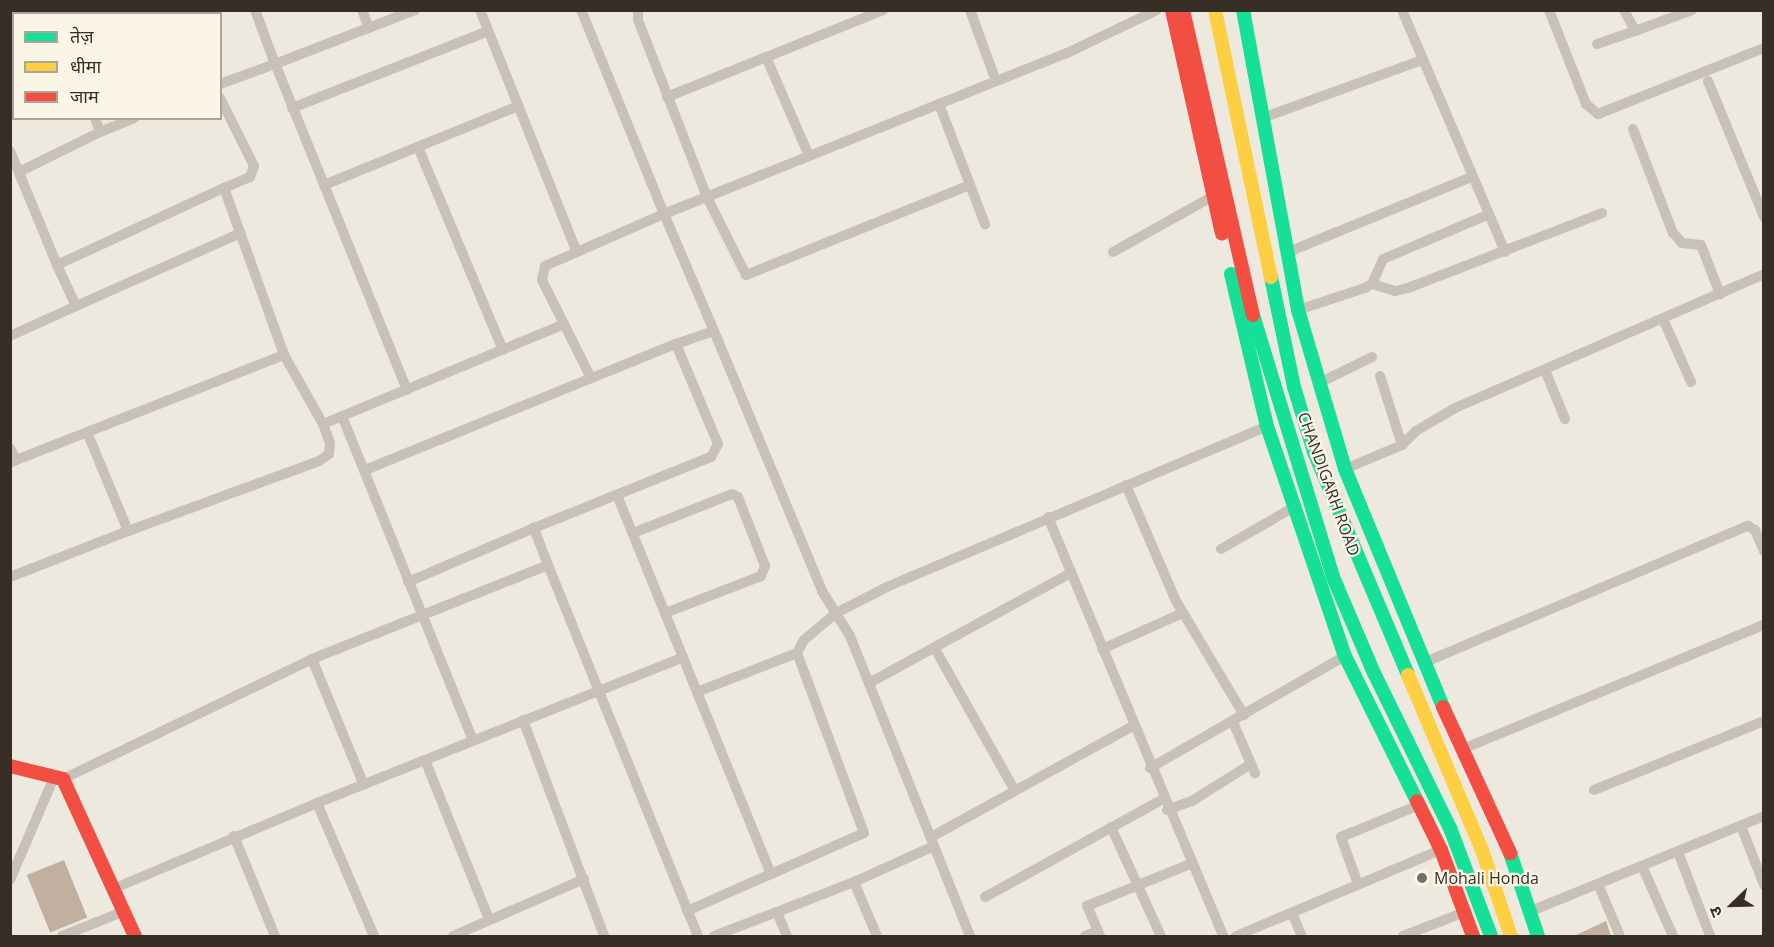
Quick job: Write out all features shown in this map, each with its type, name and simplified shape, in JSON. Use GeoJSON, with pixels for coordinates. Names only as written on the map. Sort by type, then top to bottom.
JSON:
{"type":"FeatureCollection","features":[{"type":"Feature","properties":{"kind":"main road"},"geometry":{"type":"LineString","coordinates":[[1172,10],[1213,196],[1268,426],[1294,507],[1345,656],[1441,850],[1473,936]]}},
{"type":"Feature","properties":{"kind":"main road"},"geometry":{"type":"LineString","coordinates":[[1184,10],[1240,272],[1307,501],[1333,577],[1374,673],[1450,828],[1491,936]]}},
{"type":"Feature","properties":{"kind":"main road","name":"CHANDIGARH ROAD"},"geometry":{"type":"LineString","coordinates":[[1215,10],[1294,387],[1314,452],[1482,850],[1511,936]]}},
{"type":"Feature","properties":{"kind":"main road"},"geometry":{"type":"LineString","coordinates":[[1243,10],[1298,310],[1346,469],[1423,663],[1465,748],[1531,911],[1538,936]]}},
{"type":"Feature","properties":{"kind":"main road"},"geometry":{"type":"LineString","coordinates":[[10,766],[59,777],[115,888],[135,936]]}},
{"type":"Feature","properties":{"kind":"street"},"geometry":{"type":"LineString","coordinates":[[255,10],[292,108],[407,390]]}},
{"type":"Feature","properties":{"kind":"street"},"geometry":{"type":"LineString","coordinates":[[362,10],[369,28]]}},
{"type":"Feature","properties":{"kind":"street"},"geometry":{"type":"LineString","coordinates":[[222,83],[415,10]]}},
{"type":"Feature","properties":{"kind":"street"},"geometry":{"type":"LineString","coordinates":[[480,10],[577,252]]}},
{"type":"Feature","properties":{"kind":"street"},"geometry":{"type":"LineString","coordinates":[[581,10],[822,591],[836,613],[869,683],[970,936]]}},
{"type":"Feature","properties":{"kind":"street"},"geometry":{"type":"LineString","coordinates":[[638,10],[667,97],[707,197],[741,270],[752,275],[970,185]]}},
{"type":"Feature","properties":{"kind":"street"},"geometry":{"type":"LineString","coordinates":[[667,97],[883,10]]}},
{"type":"Feature","properties":{"kind":"street"},"geometry":{"type":"LineString","coordinates":[[970,10],[996,81]]}},
{"type":"Feature","properties":{"kind":"street"},"geometry":{"type":"LineString","coordinates":[[591,378],[542,280],[542,271],[577,252],[664,214],[996,81],[1157,10]]}},
{"type":"Feature","properties":{"kind":"street"},"geometry":{"type":"LineString","coordinates":[[1402,10],[1487,215],[1505,252]]}},
{"type":"Feature","properties":{"kind":"street"},"geometry":{"type":"LineString","coordinates":[[1549,10],[1586,104],[1598,114],[1764,48]]}},
{"type":"Feature","properties":{"kind":"street"},"geometry":{"type":"LineString","coordinates":[[1624,10],[1635,31]]}},
{"type":"Feature","properties":{"kind":"street"},"geometry":{"type":"LineString","coordinates":[[1597,44],[1692,10]]}},
{"type":"Feature","properties":{"kind":"street"},"geometry":{"type":"LineString","coordinates":[[292,108],[488,31]]}},
{"type":"Feature","properties":{"kind":"street"},"geometry":{"type":"LineString","coordinates":[[766,57],[809,156]]}},
{"type":"Feature","properties":{"kind":"street"},"geometry":{"type":"LineString","coordinates":[[1262,118],[1422,60]]}},
{"type":"Feature","properties":{"kind":"street"},"geometry":{"type":"LineString","coordinates":[[1708,81],[1764,218]]}},
{"type":"Feature","properties":{"kind":"street"},"geometry":{"type":"LineString","coordinates":[[57,265],[250,177],[254,166],[222,102]]}},
{"type":"Feature","properties":{"kind":"street"},"geometry":{"type":"LineString","coordinates":[[939,104],[985,224]]}},
{"type":"Feature","properties":{"kind":"street"},"geometry":{"type":"LineString","coordinates":[[324,185],[519,106]]}},
{"type":"Feature","properties":{"kind":"street"},"geometry":{"type":"LineString","coordinates":[[96,120],[100,132]]}},
{"type":"Feature","properties":{"kind":"street"},"geometry":{"type":"LineString","coordinates":[[19,172],[129,120]]}},
{"type":"Feature","properties":{"kind":"street"},"geometry":{"type":"LineString","coordinates":[[1633,129],[1673,233],[1682,243],[1701,245],[1720,294]]}},
{"type":"Feature","properties":{"kind":"street"},"geometry":{"type":"LineString","coordinates":[[418,147],[503,350]]}},
{"type":"Feature","properties":{"kind":"street"},"geometry":{"type":"LineString","coordinates":[[10,151],[76,306]]}},
{"type":"Feature","properties":{"kind":"street"},"geometry":{"type":"LineString","coordinates":[[1286,253],[1471,177]]}},
{"type":"Feature","properties":{"kind":"street"},"geometry":{"type":"LineString","coordinates":[[10,577],[319,461],[328,454],[330,443],[323,424],[284,355],[224,188]]}},
{"type":"Feature","properties":{"kind":"street"},"geometry":{"type":"LineString","coordinates":[[1113,252],[1213,196]]}},
{"type":"Feature","properties":{"kind":"street"},"geometry":{"type":"LineString","coordinates":[[1298,310],[1372,284],[1395,291],[1505,252],[1602,213]]}},
{"type":"Feature","properties":{"kind":"street"},"geometry":{"type":"LineString","coordinates":[[1372,284],[1383,259],[1487,215]]}},
{"type":"Feature","properties":{"kind":"street"},"geometry":{"type":"LineString","coordinates":[[10,336],[241,233]]}},
{"type":"Feature","properties":{"kind":"street"},"geometry":{"type":"LineString","coordinates":[[1346,469],[1402,445],[1416,431],[1455,408],[1764,274]]}},
{"type":"Feature","properties":{"kind":"street"},"geometry":{"type":"LineString","coordinates":[[1663,319],[1691,382]]}},
{"type":"Feature","properties":{"kind":"street"},"geometry":{"type":"LineString","coordinates":[[323,424],[564,324]]}},
{"type":"Feature","properties":{"kind":"street"},"geometry":{"type":"LineString","coordinates":[[365,470],[676,344],[714,331]]}},
{"type":"Feature","properties":{"kind":"street"},"geometry":{"type":"LineString","coordinates":[[408,582],[534,528],[711,457],[717,451],[718,444],[676,344]]}},
{"type":"Feature","properties":{"kind":"street"},"geometry":{"type":"LineString","coordinates":[[10,448],[13,462],[284,355]]}},
{"type":"Feature","properties":{"kind":"street"},"geometry":{"type":"LineString","coordinates":[[1319,383],[1372,357]]}},
{"type":"Feature","properties":{"kind":"street"},"geometry":{"type":"LineString","coordinates":[[1545,370],[1565,419]]}},
{"type":"Feature","properties":{"kind":"street"},"geometry":{"type":"LineString","coordinates":[[1380,376],[1402,445]]}},
{"type":"Feature","properties":{"kind":"street"},"geometry":{"type":"LineString","coordinates":[[342,416],[420,614],[473,740]]}},
{"type":"Feature","properties":{"kind":"street"},"geometry":{"type":"LineString","coordinates":[[697,692],[796,652],[804,640],[836,613],[1048,517],[1268,426]]}},
{"type":"Feature","properties":{"kind":"street"},"geometry":{"type":"LineString","coordinates":[[87,432],[128,531]]}},
{"type":"Feature","properties":{"kind":"street"},"geometry":{"type":"LineString","coordinates":[[1126,485],[1183,613],[1244,715]]}},
{"type":"Feature","properties":{"kind":"street"},"geometry":{"type":"LineString","coordinates":[[633,533],[732,494],[738,497],[765,566],[760,576],[665,613]]}},
{"type":"Feature","properties":{"kind":"street"},"geometry":{"type":"LineString","coordinates":[[617,495],[771,874]]}},
{"type":"Feature","properties":{"kind":"street"},"geometry":{"type":"LineString","coordinates":[[1221,549],[1294,507]]}},
{"type":"Feature","properties":{"kind":"street"},"geometry":{"type":"LineString","coordinates":[[1048,517],[1165,805],[1223,936]]}},
{"type":"Feature","properties":{"kind":"street"},"geometry":{"type":"LineString","coordinates":[[1423,663],[1748,526],[1755,530],[1764,551]]}},
{"type":"Feature","properties":{"kind":"street"},"geometry":{"type":"LineString","coordinates":[[534,528],[698,936]]}},
{"type":"Feature","properties":{"kind":"street"},"geometry":{"type":"LineString","coordinates":[[10,880],[59,777],[312,659],[420,614],[548,565]]}},
{"type":"Feature","properties":{"kind":"street"},"geometry":{"type":"LineString","coordinates":[[869,683],[1071,573]]}},
{"type":"Feature","properties":{"kind":"street"},"geometry":{"type":"LineString","coordinates":[[1102,650],[1183,613]]}},
{"type":"Feature","properties":{"kind":"street"},"geometry":{"type":"LineString","coordinates":[[1465,748],[1764,625]]}},
{"type":"Feature","properties":{"kind":"street"},"geometry":{"type":"LineString","coordinates":[[934,647],[1015,791]]}},
{"type":"Feature","properties":{"kind":"street"},"geometry":{"type":"LineString","coordinates":[[687,911],[864,833],[796,652]]}},
{"type":"Feature","properties":{"kind":"street"},"geometry":{"type":"LineString","coordinates":[[1150,768],[1345,656]]}},
{"type":"Feature","properties":{"kind":"street"},"geometry":{"type":"LineString","coordinates":[[115,888],[234,836],[683,657]]}},
{"type":"Feature","properties":{"kind":"street"},"geometry":{"type":"LineString","coordinates":[[312,659],[364,785]]}},
{"type":"Feature","properties":{"kind":"street"},"geometry":{"type":"LineString","coordinates":[[523,720],[604,936]]}},
{"type":"Feature","properties":{"kind":"street"},"geometry":{"type":"LineString","coordinates":[[1594,790],[1764,721]]}},
{"type":"Feature","properties":{"kind":"street"},"geometry":{"type":"LineString","coordinates":[[985,897],[1038,871],[1111,827],[1165,805],[1191,801],[1253,769],[1233,722]]}},
{"type":"Feature","properties":{"kind":"street"},"geometry":{"type":"LineString","coordinates":[[714,936],[855,882],[932,842],[1015,791],[1133,726]]}},
{"type":"Feature","properties":{"kind":"street"},"geometry":{"type":"LineString","coordinates":[[425,760],[489,919]]}},
{"type":"Feature","properties":{"kind":"street"},"geometry":{"type":"LineString","coordinates":[[317,804],[374,936]]}},
{"type":"Feature","properties":{"kind":"street"},"geometry":{"type":"LineString","coordinates":[[1358,884],[1341,837],[1419,805]]}},
{"type":"Feature","properties":{"kind":"street"},"geometry":{"type":"LineString","coordinates":[[1531,911],[1764,816]]}},
{"type":"Feature","properties":{"kind":"street"},"geometry":{"type":"LineString","coordinates":[[1741,826],[1763,880]]}},
{"type":"Feature","properties":{"kind":"street"},"geometry":{"type":"LineString","coordinates":[[1111,827],[1161,936]]}},
{"type":"Feature","properties":{"kind":"street"},"geometry":{"type":"LineString","coordinates":[[234,836],[276,936]]}},
{"type":"Feature","properties":{"kind":"street"},"geometry":{"type":"LineString","coordinates":[[1236,936],[1441,850]]}},
{"type":"Feature","properties":{"kind":"street"},"geometry":{"type":"LineString","coordinates":[[1678,852],[1710,936]]}},
{"type":"Feature","properties":{"kind":"street"},"geometry":{"type":"LineString","coordinates":[[1085,936],[1099,934],[1087,906],[1190,864]]}},
{"type":"Feature","properties":{"kind":"street"},"geometry":{"type":"LineString","coordinates":[[1642,866],[1673,936]]}},
{"type":"Feature","properties":{"kind":"street"},"geometry":{"type":"LineString","coordinates":[[453,936],[584,879]]}},
{"type":"Feature","properties":{"kind":"street"},"geometry":{"type":"LineString","coordinates":[[855,882],[877,936]]}},
{"type":"Feature","properties":{"kind":"street"},"geometry":{"type":"LineString","coordinates":[[1598,884],[1620,936]]}},
{"type":"Feature","properties":{"kind":"street"},"geometry":{"type":"LineString","coordinates":[[62,936],[125,911]]}},
{"type":"Feature","properties":{"kind":"street"},"geometry":{"type":"LineString","coordinates":[[777,912],[788,936]]}},
{"type":"Feature","properties":{"kind":"street"},"geometry":{"type":"LineString","coordinates":[[1403,936],[1465,912]]}},
{"type":"Feature","properties":{"kind":"street"},"geometry":{"type":"LineString","coordinates":[[1292,913],[1302,936]]}},
{"type":"Feature","properties":{"kind":"building"},"geometry":{"type":"Polygon","coordinates":[[[64,860],[87,917],[50,932],[27,875],[64,860]]]}},
{"type":"Feature","properties":{"kind":"building"},"geometry":{"type":"Polygon","coordinates":[[[1606,921],[1611,936],[1574,936],[1606,921]]]}},
{"type":"Feature","properties":{"kind":"traffic: fast"},"geometry":{"type":"LineString","coordinates":[[1243,10],[1298,310],[1345,469],[1443,707]]}},
{"type":"Feature","properties":{"kind":"traffic: fast"},"geometry":{"type":"LineString","coordinates":[[1231,274],[1267,426],[1345,656],[1417,801]]}},
{"type":"Feature","properties":{"kind":"traffic: fast"},"geometry":{"type":"LineString","coordinates":[[1271,277],[1294,387],[1314,452],[1408,675]]}},
{"type":"Feature","properties":{"kind":"traffic: fast"},"geometry":{"type":"LineString","coordinates":[[1253,315],[1333,577],[1374,673],[1450,828],[1491,936]]}},
{"type":"Feature","properties":{"kind":"traffic: fast"},"geometry":{"type":"LineString","coordinates":[[1510,853],[1538,936]]}},
{"type":"Feature","properties":{"kind":"traffic: slow"},"geometry":{"type":"LineString","coordinates":[[1215,10],[1271,277]]}},
{"type":"Feature","properties":{"kind":"traffic: slow"},"geometry":{"type":"LineString","coordinates":[[1408,675],[1482,850],[1511,936]]}},
{"type":"Feature","properties":{"kind":"traffic: jam"},"geometry":{"type":"LineString","coordinates":[[1172,10],[1222,233]]}},
{"type":"Feature","properties":{"kind":"traffic: jam"},"geometry":{"type":"LineString","coordinates":[[1183,10],[1253,315]]}},
{"type":"Feature","properties":{"kind":"traffic: jam"},"geometry":{"type":"LineString","coordinates":[[1443,707],[1510,853]]}},
{"type":"Feature","properties":{"kind":"traffic: jam"},"geometry":{"type":"LineString","coordinates":[[10,766],[63,779],[135,936]]}},
{"type":"Feature","properties":{"kind":"traffic: jam"},"geometry":{"type":"LineString","coordinates":[[1417,801],[1441,850],[1473,936]]}},
{"type":"Feature","properties":{"kind":"place","name":"Mohali Honda"},"geometry":{"type":"Point","coordinates":[1422,878]}}]}
